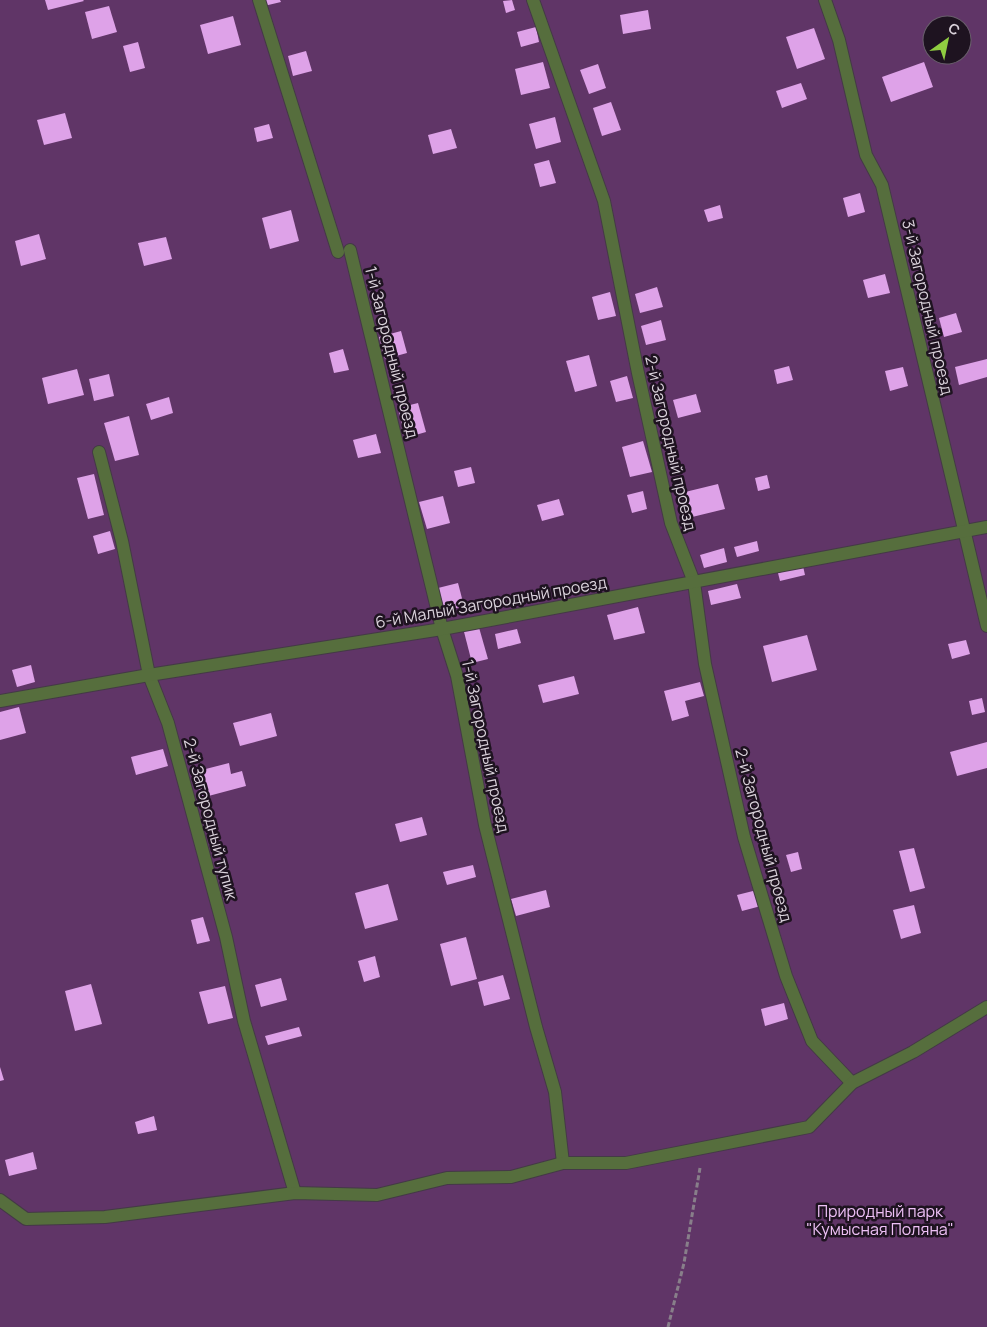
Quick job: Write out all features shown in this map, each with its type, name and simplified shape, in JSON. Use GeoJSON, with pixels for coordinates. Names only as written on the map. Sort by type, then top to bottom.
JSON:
{"type":"FeatureCollection","features":[{"type":"Feature","properties":{"kind":"lane","name":"1-й Загородный проезд"},"geometry":{"type":"LineString","coordinates":[[259,0],[344,251],[442,628],[458,676],[486,825],[554,1092],[563,1163]]}},
{"type":"Feature","properties":{"kind":"lane","name":"2-й Загородный проезд"},"geometry":{"type":"LineString","coordinates":[[532,0],[604,201],[638,373],[671,523],[694,582],[705,664],[744,837],[786,976],[812,1041],[852,1083]]}},
{"type":"Feature","properties":{"kind":"lane","name":"3-й Загородный проезд"},"geometry":{"type":"LineString","coordinates":[[826,0],[839,40],[866,156],[882,185],[987,626]]}},
{"type":"Feature","properties":{"kind":"lane","name":"2-й Загородный тупик"},"geometry":{"type":"LineString","coordinates":[[99,452],[122,541],[149,675],[168,723],[226,937],[244,1021],[295,1194]]}},
{"type":"Feature","properties":{"kind":"lane","name":"6-й Малый Загородный проезд"},"geometry":{"type":"LineString","coordinates":[[0,701],[442,628],[987,527]]}},
{"type":"Feature","properties":{"kind":"lane"},"geometry":{"type":"LineString","coordinates":[[0,1200],[26,1219],[105,1217],[295,1194],[377,1195],[447,1178],[511,1176],[563,1163],[626,1163],[704,1148],[809,1127],[852,1083],[913,1052],[987,1007]]}},
{"type":"Feature","properties":{"kind":"path"},"geometry":{"type":"LineString","coordinates":[[668,1327],[684,1263],[704,1148]]}},
{"type":"Feature","properties":{"kind":"green space","name":"Природный парк \"Кумысная Поляна\""},"geometry":{"type":"Polygon","coordinates":[[[0,0],[987,0],[987,1327],[0,1327],[0,0]]]}},
{"type":"Feature","properties":{"kind":"building"},"geometry":{"type":"Polygon","coordinates":[[[45,0],[83,0],[84,1],[48,10],[45,0]]]}},
{"type":"Feature","properties":{"kind":"building"},"geometry":{"type":"Polygon","coordinates":[[[262,0],[280,0],[281,2],[264,6],[262,0]]]}},
{"type":"Feature","properties":{"kind":"building"},"geometry":{"type":"Polygon","coordinates":[[[512,0],[515,10],[506,13],[503,1],[512,0]]]}},
{"type":"Feature","properties":{"kind":"building"},"geometry":{"type":"Polygon","coordinates":[[[109,6],[117,32],[92,39],[85,12],[109,6]]]}},
{"type":"Feature","properties":{"kind":"building"},"geometry":{"type":"Polygon","coordinates":[[[648,10],[651,29],[623,34],[620,15],[648,10]]]}},
{"type":"Feature","properties":{"kind":"building"},"geometry":{"type":"Polygon","coordinates":[[[233,16],[241,45],[208,54],[200,25],[233,16]]]}},
{"type":"Feature","properties":{"kind":"building"},"geometry":{"type":"Polygon","coordinates":[[[536,27],[539,42],[521,47],[517,32],[536,27]]]}},
{"type":"Feature","properties":{"kind":"building"},"geometry":{"type":"Polygon","coordinates":[[[814,28],[825,59],[797,69],[786,37],[814,28]]]}},
{"type":"Feature","properties":{"kind":"building"},"geometry":{"type":"Polygon","coordinates":[[[138,42],[145,68],[130,72],[123,46],[138,42]]]}},
{"type":"Feature","properties":{"kind":"building"},"geometry":{"type":"Polygon","coordinates":[[[306,51],[312,71],[293,76],[288,56],[306,51]]]}},
{"type":"Feature","properties":{"kind":"building"},"geometry":{"type":"Polygon","coordinates":[[[543,62],[550,88],[521,95],[515,69],[543,62]]]}},
{"type":"Feature","properties":{"kind":"building"},"geometry":{"type":"Polygon","coordinates":[[[922,63],[922,65],[925,65],[933,87],[891,102],[882,77],[922,63]]]}},
{"type":"Feature","properties":{"kind":"building"},"geometry":{"type":"Polygon","coordinates":[[[598,64],[606,88],[589,94],[580,70],[598,64]]]}},
{"type":"Feature","properties":{"kind":"building"},"geometry":{"type":"Polygon","coordinates":[[[801,83],[807,99],[782,108],[776,91],[801,83]]]}},
{"type":"Feature","properties":{"kind":"building"},"geometry":{"type":"Polygon","coordinates":[[[611,102],[621,130],[602,136],[593,108],[611,102]]]}},
{"type":"Feature","properties":{"kind":"building"},"geometry":{"type":"Polygon","coordinates":[[[65,113],[72,138],[44,145],[37,120],[65,113]]]}},
{"type":"Feature","properties":{"kind":"building"},"geometry":{"type":"Polygon","coordinates":[[[555,117],[561,142],[536,149],[529,124],[555,117]]]}},
{"type":"Feature","properties":{"kind":"building"},"geometry":{"type":"Polygon","coordinates":[[[269,124],[273,138],[257,142],[254,128],[269,124]]]}},
{"type":"Feature","properties":{"kind":"building"},"geometry":{"type":"Polygon","coordinates":[[[451,129],[457,148],[433,154],[428,135],[451,129]]]}},
{"type":"Feature","properties":{"kind":"building"},"geometry":{"type":"Polygon","coordinates":[[[549,160],[556,183],[540,187],[534,164],[549,160]]]}},
{"type":"Feature","properties":{"kind":"building"},"geometry":{"type":"Polygon","coordinates":[[[860,193],[865,212],[848,217],[843,198],[860,193]]]}},
{"type":"Feature","properties":{"kind":"building"},"geometry":{"type":"Polygon","coordinates":[[[720,205],[723,218],[708,222],[704,210],[720,205]]]}},
{"type":"Feature","properties":{"kind":"building"},"geometry":{"type":"Polygon","coordinates":[[[291,210],[299,241],[270,249],[262,218],[291,210]]]}},
{"type":"Feature","properties":{"kind":"building"},"geometry":{"type":"Polygon","coordinates":[[[39,234],[46,259],[21,266],[15,241],[39,234]]]}},
{"type":"Feature","properties":{"kind":"building"},"geometry":{"type":"Polygon","coordinates":[[[166,237],[172,259],[144,266],[138,243],[166,237]]]}},
{"type":"Feature","properties":{"kind":"building"},"geometry":{"type":"Polygon","coordinates":[[[885,274],[890,293],[868,298],[863,280],[885,274]]]}},
{"type":"Feature","properties":{"kind":"building"},"geometry":{"type":"Polygon","coordinates":[[[657,287],[663,307],[640,313],[635,294],[657,287]]]}},
{"type":"Feature","properties":{"kind":"building"},"geometry":{"type":"Polygon","coordinates":[[[610,292],[616,316],[598,320],[592,297],[610,292]]]}},
{"type":"Feature","properties":{"kind":"building"},"geometry":{"type":"Polygon","coordinates":[[[956,313],[962,332],[944,337],[939,318],[956,313]]]}},
{"type":"Feature","properties":{"kind":"building"},"geometry":{"type":"Polygon","coordinates":[[[661,320],[666,340],[646,345],[641,326],[661,320]]]}},
{"type":"Feature","properties":{"kind":"building"},"geometry":{"type":"Polygon","coordinates":[[[401,331],[407,353],[385,359],[379,337],[401,331]]]}},
{"type":"Feature","properties":{"kind":"building"},"geometry":{"type":"Polygon","coordinates":[[[343,349],[349,370],[334,373],[329,353],[343,349]]]}},
{"type":"Feature","properties":{"kind":"building"},"geometry":{"type":"Polygon","coordinates":[[[589,355],[597,386],[575,392],[566,361],[589,355]]]}},
{"type":"Feature","properties":{"kind":"building"},"geometry":{"type":"Polygon","coordinates":[[[987,359],[987,377],[959,385],[955,367],[987,359]]]}},
{"type":"Feature","properties":{"kind":"building"},"geometry":{"type":"Polygon","coordinates":[[[789,366],[793,380],[777,384],[774,370],[789,366]]]}},
{"type":"Feature","properties":{"kind":"building"},"geometry":{"type":"Polygon","coordinates":[[[903,367],[908,386],[890,391],[885,371],[903,367]]]}},
{"type":"Feature","properties":{"kind":"building"},"geometry":{"type":"Polygon","coordinates":[[[77,369],[84,395],[48,404],[42,378],[77,369]]]}},
{"type":"Feature","properties":{"kind":"building"},"geometry":{"type":"Polygon","coordinates":[[[109,374],[114,396],[94,401],[89,379],[109,374]]]}},
{"type":"Feature","properties":{"kind":"building"},"geometry":{"type":"Polygon","coordinates":[[[627,376],[633,398],[616,402],[610,381],[627,376]]]}},
{"type":"Feature","properties":{"kind":"building"},"geometry":{"type":"Polygon","coordinates":[[[696,394],[701,412],[678,418],[673,400],[696,394]]]}},
{"type":"Feature","properties":{"kind":"building"},"geometry":{"type":"Polygon","coordinates":[[[169,397],[173,413],[151,420],[146,404],[169,397]]]}},
{"type":"Feature","properties":{"kind":"building"},"geometry":{"type":"Polygon","coordinates":[[[418,403],[426,432],[405,438],[398,408],[418,403]]]}},
{"type":"Feature","properties":{"kind":"building"},"geometry":{"type":"Polygon","coordinates":[[[129,416],[139,455],[115,461],[104,423],[129,416]]]}},
{"type":"Feature","properties":{"kind":"building"},"geometry":{"type":"Polygon","coordinates":[[[376,434],[381,453],[358,458],[353,440],[376,434]]]}},
{"type":"Feature","properties":{"kind":"building"},"geometry":{"type":"Polygon","coordinates":[[[643,441],[652,472],[630,477],[622,447],[643,441]]]}},
{"type":"Feature","properties":{"kind":"building"},"geometry":{"type":"Polygon","coordinates":[[[471,467],[475,483],[458,487],[454,471],[471,467]]]}},
{"type":"Feature","properties":{"kind":"building"},"geometry":{"type":"Polygon","coordinates":[[[94,474],[104,515],[88,519],[77,478],[94,474]]]}},
{"type":"Feature","properties":{"kind":"building"},"geometry":{"type":"Polygon","coordinates":[[[767,475],[770,488],[758,491],[755,478],[767,475]]]}},
{"type":"Feature","properties":{"kind":"building"},"geometry":{"type":"Polygon","coordinates":[[[718,484],[725,509],[688,518],[681,493],[718,484]]]}},
{"type":"Feature","properties":{"kind":"building"},"geometry":{"type":"Polygon","coordinates":[[[643,491],[647,509],[632,513],[627,495],[643,491]]]}},
{"type":"Feature","properties":{"kind":"building"},"geometry":{"type":"Polygon","coordinates":[[[443,496],[450,523],[427,529],[419,502],[443,496]]]}},
{"type":"Feature","properties":{"kind":"building"},"geometry":{"type":"Polygon","coordinates":[[[559,499],[564,515],[542,521],[537,505],[559,499]]]}},
{"type":"Feature","properties":{"kind":"building"},"geometry":{"type":"Polygon","coordinates":[[[110,531],[115,549],[98,554],[93,536],[110,531]]]}},
{"type":"Feature","properties":{"kind":"building"},"geometry":{"type":"Polygon","coordinates":[[[757,541],[759,551],[737,557],[734,547],[757,541]]]}},
{"type":"Feature","properties":{"kind":"building"},"geometry":{"type":"Polygon","coordinates":[[[724,548],[727,562],[704,568],[700,555],[724,548]]]}},
{"type":"Feature","properties":{"kind":"building"},"geometry":{"type":"Polygon","coordinates":[[[803,566],[805,575],[780,581],[778,573],[803,566]]]}},
{"type":"Feature","properties":{"kind":"building"},"geometry":{"type":"Polygon","coordinates":[[[458,583],[464,606],[445,611],[438,588],[458,583]]]}},
{"type":"Feature","properties":{"kind":"building"},"geometry":{"type":"Polygon","coordinates":[[[737,584],[741,598],[711,605],[708,591],[737,584]]]}},
{"type":"Feature","properties":{"kind":"building"},"geometry":{"type":"Polygon","coordinates":[[[638,607],[645,633],[614,640],[607,615],[638,607]]]}},
{"type":"Feature","properties":{"kind":"building"},"geometry":{"type":"Polygon","coordinates":[[[478,624],[488,659],[472,663],[463,628],[478,624]]]}},
{"type":"Feature","properties":{"kind":"building"},"geometry":{"type":"Polygon","coordinates":[[[517,629],[521,643],[498,649],[495,634],[517,629]]]}},
{"type":"Feature","properties":{"kind":"building"},"geometry":{"type":"Polygon","coordinates":[[[807,635],[817,670],[772,682],[763,646],[807,635]]]}},
{"type":"Feature","properties":{"kind":"building"},"geometry":{"type":"Polygon","coordinates":[[[966,640],[970,654],[952,659],[948,644],[966,640]]]}},
{"type":"Feature","properties":{"kind":"building"},"geometry":{"type":"Polygon","coordinates":[[[31,665],[35,682],[17,687],[12,670],[31,665]]]}},
{"type":"Feature","properties":{"kind":"building"},"geometry":{"type":"Polygon","coordinates":[[[574,676],[579,694],[543,703],[538,685],[574,676]]]}},
{"type":"Feature","properties":{"kind":"building"},"geometry":{"type":"Polygon","coordinates":[[[700,682],[704,696],[685,701],[689,716],[672,721],[664,691],[700,682]]]}},
{"type":"Feature","properties":{"kind":"building"},"geometry":{"type":"Polygon","coordinates":[[[982,698],[985,712],[972,715],[969,701],[982,698]]]}},
{"type":"Feature","properties":{"kind":"building"},"geometry":{"type":"Polygon","coordinates":[[[19,707],[26,733],[0,740],[0,712],[19,707]]]}},
{"type":"Feature","properties":{"kind":"building"},"geometry":{"type":"Polygon","coordinates":[[[271,713],[277,736],[240,746],[233,723],[271,713]]]}},
{"type":"Feature","properties":{"kind":"building"},"geometry":{"type":"Polygon","coordinates":[[[987,742],[987,768],[957,776],[950,752],[987,742]]]}},
{"type":"Feature","properties":{"kind":"building"},"geometry":{"type":"Polygon","coordinates":[[[163,749],[168,766],[136,775],[131,757],[163,749]]]}},
{"type":"Feature","properties":{"kind":"building"},"geometry":{"type":"Polygon","coordinates":[[[229,763],[231,774],[242,771],[246,786],[201,798],[194,772],[229,763]]]}},
{"type":"Feature","properties":{"kind":"building"},"geometry":{"type":"Polygon","coordinates":[[[422,817],[427,835],[400,842],[395,824],[422,817]]]}},
{"type":"Feature","properties":{"kind":"building"},"geometry":{"type":"Polygon","coordinates":[[[914,848],[925,888],[910,892],[899,851],[914,848]]]}},
{"type":"Feature","properties":{"kind":"building"},"geometry":{"type":"Polygon","coordinates":[[[798,852],[802,869],[791,872],[786,855],[798,852]]]}},
{"type":"Feature","properties":{"kind":"building"},"geometry":{"type":"Polygon","coordinates":[[[473,865],[476,877],[447,885],[443,872],[473,865]]]}},
{"type":"Feature","properties":{"kind":"building"},"geometry":{"type":"Polygon","coordinates":[[[388,884],[398,920],[365,929],[355,893],[388,884]]]}},
{"type":"Feature","properties":{"kind":"building"},"geometry":{"type":"Polygon","coordinates":[[[546,890],[550,907],[516,916],[511,899],[546,890]]]}},
{"type":"Feature","properties":{"kind":"building"},"geometry":{"type":"Polygon","coordinates":[[[757,890],[761,906],[742,911],[737,895],[757,890]]]}},
{"type":"Feature","properties":{"kind":"building"},"geometry":{"type":"Polygon","coordinates":[[[914,905],[921,933],[901,939],[893,910],[914,905]]]}},
{"type":"Feature","properties":{"kind":"building"},"geometry":{"type":"Polygon","coordinates":[[[203,917],[210,941],[197,944],[191,920],[203,917]]]}},
{"type":"Feature","properties":{"kind":"building"},"geometry":{"type":"Polygon","coordinates":[[[466,937],[477,979],[451,986],[440,944],[466,937]]]}},
{"type":"Feature","properties":{"kind":"building"},"geometry":{"type":"Polygon","coordinates":[[[375,956],[380,977],[364,982],[358,961],[375,956]]]}},
{"type":"Feature","properties":{"kind":"building"},"geometry":{"type":"Polygon","coordinates":[[[503,975],[510,999],[484,1006],[478,982],[503,975]]]}},
{"type":"Feature","properties":{"kind":"building"},"geometry":{"type":"Polygon","coordinates":[[[281,978],[287,1000],[261,1007],[255,985],[281,978]]]}},
{"type":"Feature","properties":{"kind":"building"},"geometry":{"type":"Polygon","coordinates":[[[91,984],[102,1024],[75,1031],[65,991],[91,984]]]}},
{"type":"Feature","properties":{"kind":"building"},"geometry":{"type":"Polygon","coordinates":[[[225,986],[233,1018],[208,1024],[199,992],[225,986]]]}},
{"type":"Feature","properties":{"kind":"building"},"geometry":{"type":"Polygon","coordinates":[[[784,1003],[788,1019],[765,1026],[761,1009],[784,1003]]]}},
{"type":"Feature","properties":{"kind":"building"},"geometry":{"type":"Polygon","coordinates":[[[299,1027],[302,1036],[268,1045],[265,1036],[299,1027]]]}},
{"type":"Feature","properties":{"kind":"building"},"geometry":{"type":"Polygon","coordinates":[[[0,1067],[4,1080],[0,1081],[0,1067]]]}},
{"type":"Feature","properties":{"kind":"building"},"geometry":{"type":"Polygon","coordinates":[[[154,1116],[157,1130],[138,1134],[135,1122],[154,1116]]]}},
{"type":"Feature","properties":{"kind":"building"},"geometry":{"type":"Polygon","coordinates":[[[33,1152],[37,1169],[9,1176],[5,1160],[33,1152]]]}}]}
